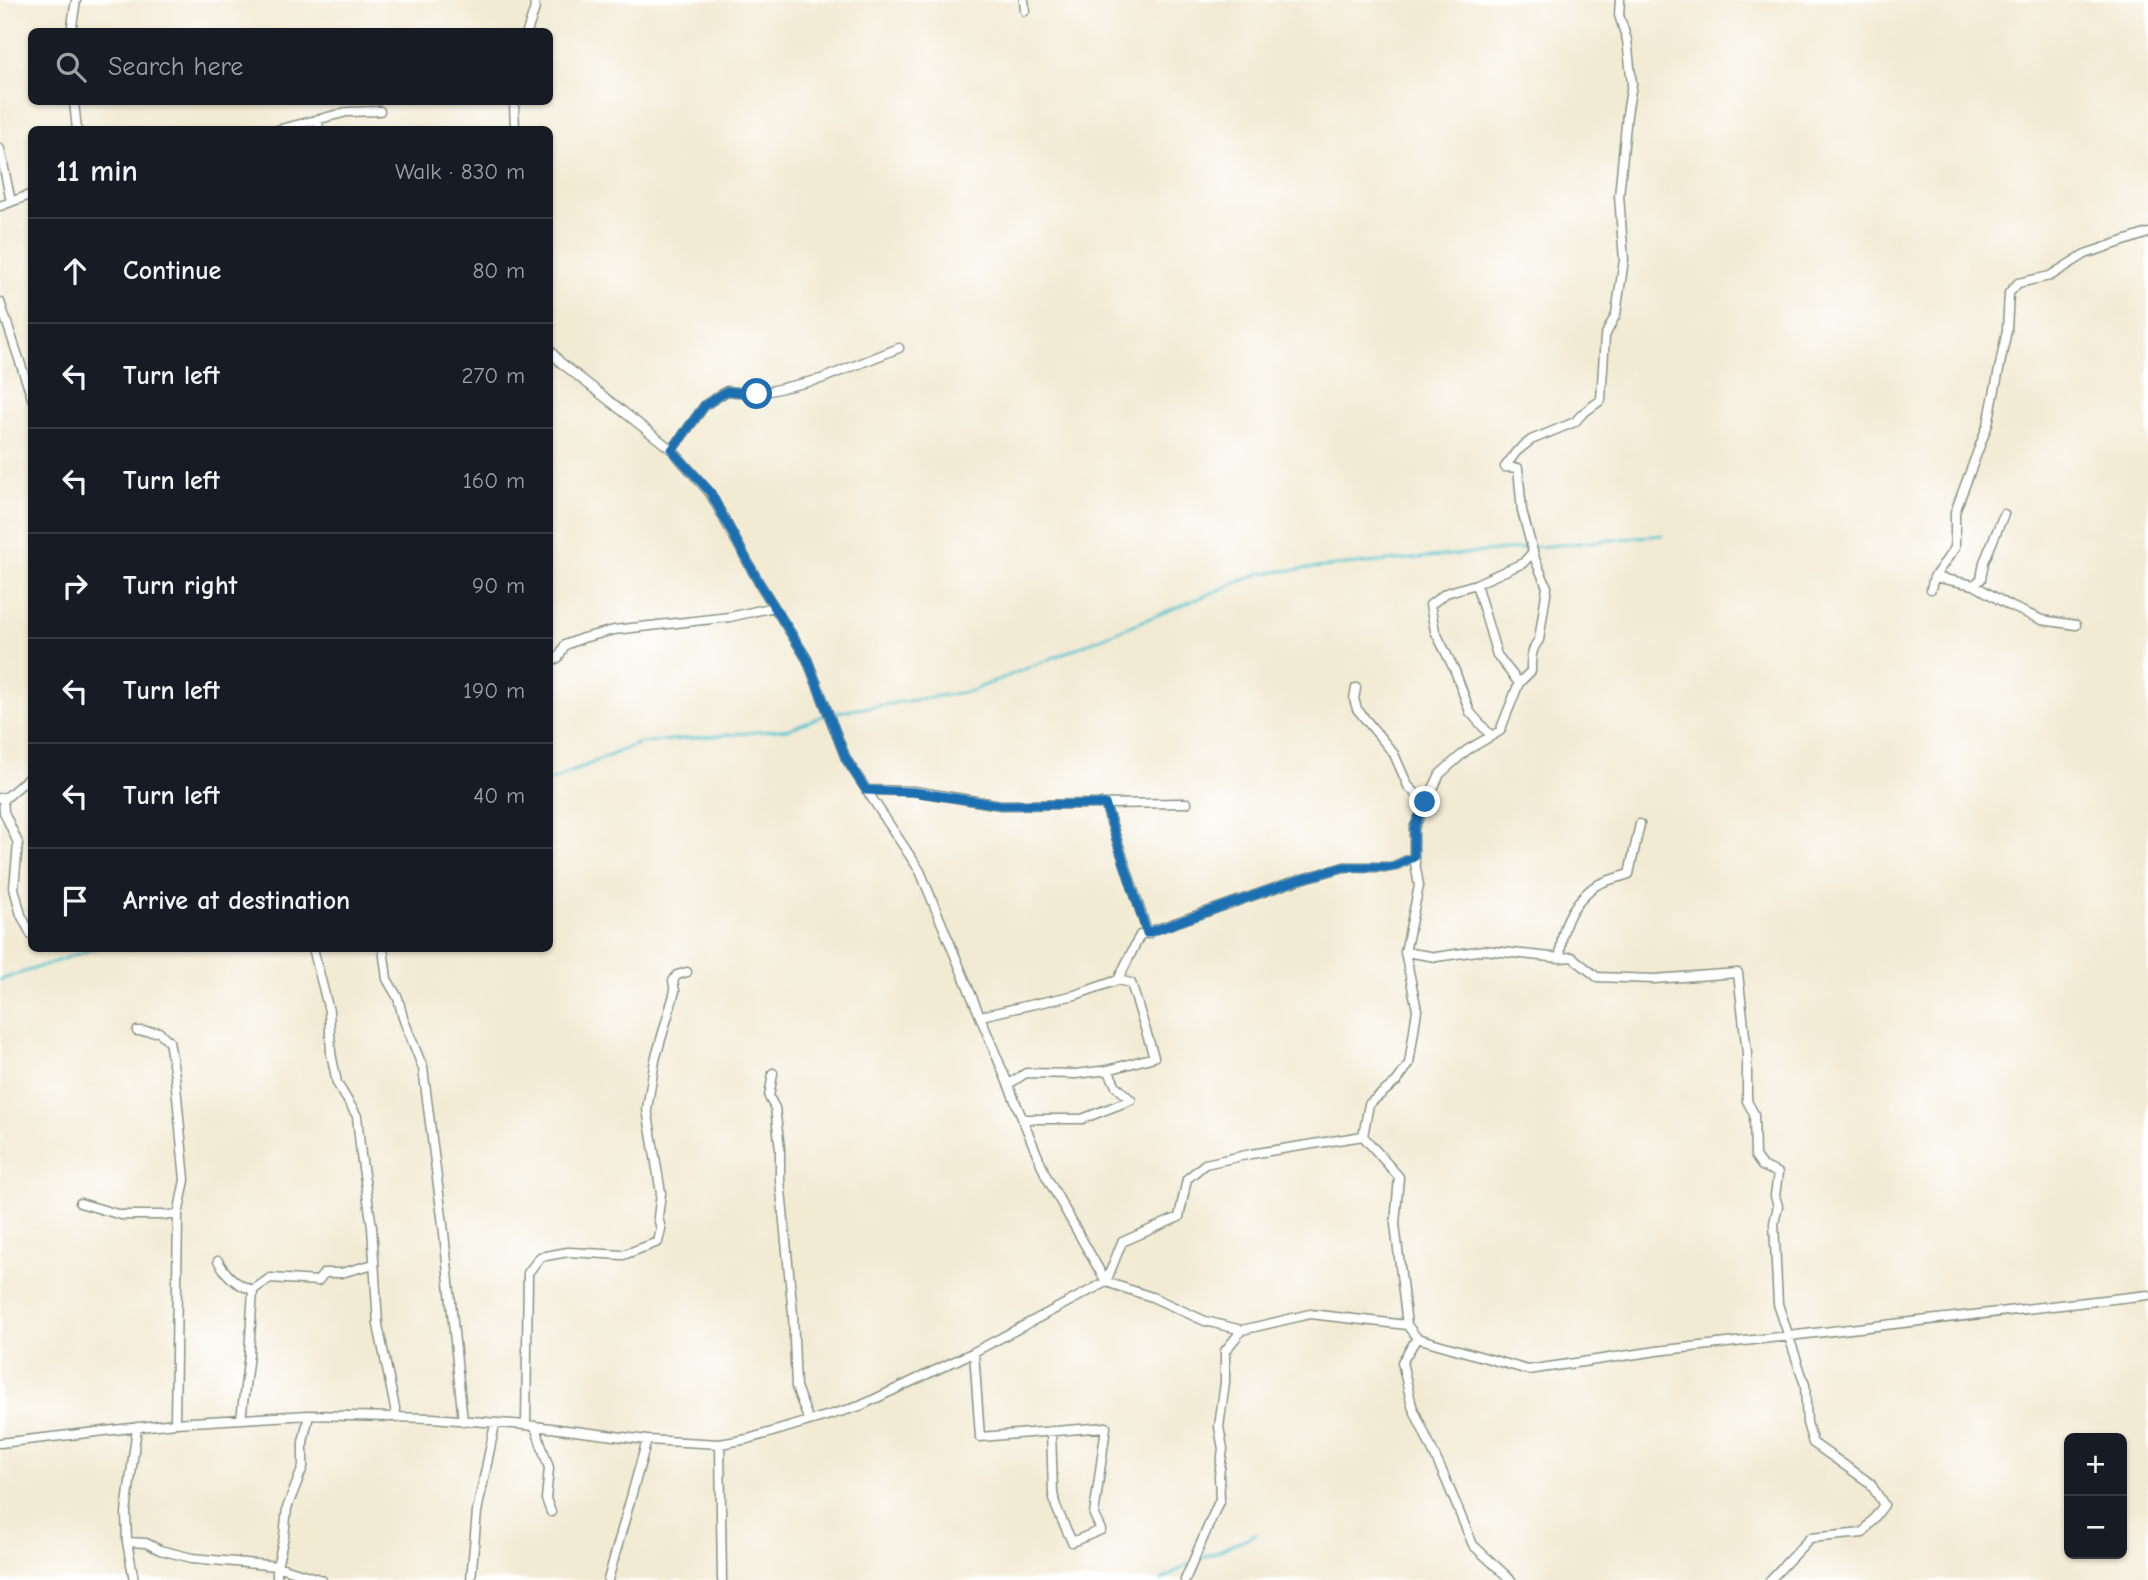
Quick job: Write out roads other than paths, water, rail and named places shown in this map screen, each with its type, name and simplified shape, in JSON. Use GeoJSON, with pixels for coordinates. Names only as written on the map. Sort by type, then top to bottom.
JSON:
{"type":"FeatureCollection","features":[{"type":"Feature","properties":{"kind":"street"},"geometry":{"type":"LineString","coordinates":[[72,28],[76,0]]}},
{"type":"Feature","properties":{"kind":"street"},"geometry":{"type":"LineString","coordinates":[[528,28],[535,8],[534,0]]}},
{"type":"Feature","properties":{"kind":"street"},"geometry":{"type":"LineString","coordinates":[[1024,0],[1026,11]]}},
{"type":"Feature","properties":{"kind":"street"},"geometry":{"type":"LineString","coordinates":[[1363,1136],[1369,1104],[1397,1081],[1409,1064],[1417,1010],[1405,952],[1419,886],[1414,857],[1414,828],[1440,774],[1467,750],[1500,731],[1520,682],[1531,671],[1531,656],[1539,640],[1547,587],[1533,552],[1519,499],[1518,468],[1505,467],[1516,452],[1531,440],[1575,422],[1601,400],[1605,336],[1616,314],[1624,260],[1619,195],[1632,85],[1627,40],[1619,15],[1620,0]]}},
{"type":"Feature","properties":{"kind":"street"},"geometry":{"type":"LineString","coordinates":[[74,105],[77,126]]}},
{"type":"Feature","properties":{"kind":"street"},"geometry":{"type":"LineString","coordinates":[[514,105],[515,126]]}},
{"type":"Feature","properties":{"kind":"street"},"geometry":{"type":"LineString","coordinates":[[292,126],[347,112],[380,111]]}},
{"type":"Feature","properties":{"kind":"street"},"geometry":{"type":"LineString","coordinates":[[318,119],[319,126]]}},
{"type":"Feature","properties":{"kind":"street"},"geometry":{"type":"LineString","coordinates":[[0,149],[10,202]]}},
{"type":"Feature","properties":{"kind":"street"},"geometry":{"type":"LineString","coordinates":[[0,206],[28,195]]}},
{"type":"Feature","properties":{"kind":"street"},"geometry":{"type":"LineString","coordinates":[[1931,589],[1934,577],[1955,548],[1955,512],[1988,424],[2007,330],[2009,293],[2018,284],[2050,276],[2085,254],[2131,241],[2148,233]]}},
{"type":"Feature","properties":{"kind":"street"},"geometry":{"type":"LineString","coordinates":[[0,302],[28,386]]}},
{"type":"Feature","properties":{"kind":"street"},"geometry":{"type":"LineString","coordinates":[[672,450],[705,405],[727,391],[757,394],[821,379],[899,348]]}},
{"type":"Feature","properties":{"kind":"street"},"geometry":{"type":"LineString","coordinates":[[553,354],[560,362],[672,450],[710,492],[774,607],[807,659],[846,759],[919,871],[1046,1176],[1106,1282],[1152,1297],[1206,1321],[1242,1330],[1310,1314],[1407,1325]]}},
{"type":"Feature","properties":{"kind":"street"},"geometry":{"type":"LineString","coordinates":[[1974,585],[1981,579],[1984,562],[2004,514]]}},
{"type":"Feature","properties":{"kind":"street"},"geometry":{"type":"LineString","coordinates":[[1491,736],[1471,712],[1435,631],[1430,605],[1446,593],[1476,584],[1523,563],[1533,552]]}},
{"type":"Feature","properties":{"kind":"street"},"geometry":{"type":"LineString","coordinates":[[1934,577],[1974,585],[2010,606],[2042,620],[2076,625]]}},
{"type":"Feature","properties":{"kind":"street"},"geometry":{"type":"LineString","coordinates":[[1476,584],[1497,655],[1520,682]]}},
{"type":"Feature","properties":{"kind":"street"},"geometry":{"type":"LineString","coordinates":[[553,660],[558,658],[565,645],[593,635],[614,630],[730,617],[774,607]]}},
{"type":"Feature","properties":{"kind":"street"},"geometry":{"type":"LineString","coordinates":[[1356,688],[1354,699],[1357,709],[1394,754],[1408,786],[1425,802]]}},
{"type":"Feature","properties":{"kind":"street"},"geometry":{"type":"LineString","coordinates":[[28,778],[2,798],[4,813],[18,843],[14,888],[28,928]]}},
{"type":"Feature","properties":{"kind":"street"},"geometry":{"type":"LineString","coordinates":[[866,790],[914,792],[1001,805],[1187,803]]}},
{"type":"Feature","properties":{"kind":"street"},"geometry":{"type":"LineString","coordinates":[[1105,804],[1147,933]]}},
{"type":"Feature","properties":{"kind":"street"},"geometry":{"type":"LineString","coordinates":[[1560,958],[1560,936],[1571,912],[1594,887],[1629,874],[1640,824]]}},
{"type":"Feature","properties":{"kind":"street"},"geometry":{"type":"LineString","coordinates":[[1118,980],[1140,935],[1295,881],[1344,867],[1392,867],[1414,857]]}},
{"type":"Feature","properties":{"kind":"street"},"geometry":{"type":"LineString","coordinates":[[1405,952],[1436,957],[1485,950],[1572,957],[1597,977],[1654,979],[1738,973],[1747,1053],[1747,1101],[1754,1114],[1755,1156],[1762,1166],[1778,1173],[1775,1196],[1778,1206],[1774,1223],[1778,1304],[1805,1385],[1807,1423],[1813,1444],[1870,1483],[1884,1505],[1863,1533],[1810,1538],[1770,1580]]}},
{"type":"Feature","properties":{"kind":"street"},"geometry":{"type":"LineString","coordinates":[[314,952],[329,1011],[331,1053],[337,1083],[357,1116],[372,1227],[378,1325],[397,1418]]}},
{"type":"Feature","properties":{"kind":"street"},"geometry":{"type":"LineString","coordinates":[[384,952],[387,979],[398,998],[423,1068],[444,1233],[463,1421]]}},
{"type":"Feature","properties":{"kind":"street"},"geometry":{"type":"LineString","coordinates":[[551,1513],[546,1499],[549,1468],[531,1426],[528,1273],[540,1257],[568,1252],[623,1255],[658,1242],[661,1229],[661,1193],[647,1109],[655,1060],[675,991],[673,981],[677,975],[687,972]]}},
{"type":"Feature","properties":{"kind":"street"},"geometry":{"type":"LineString","coordinates":[[981,1016],[1075,995],[1118,980],[1131,983],[1154,1057],[1108,1070],[1076,1074],[1026,1073],[1009,1084]]}},
{"type":"Feature","properties":{"kind":"street"},"geometry":{"type":"LineString","coordinates":[[137,1031],[159,1032],[169,1041],[175,1076],[185,1180],[178,1215],[175,1423]]}},
{"type":"Feature","properties":{"kind":"street"},"geometry":{"type":"LineString","coordinates":[[1023,1119],[1082,1119],[1131,1100],[1116,1086],[1108,1070]]}},
{"type":"Feature","properties":{"kind":"street"},"geometry":{"type":"LineString","coordinates":[[773,1073],[769,1097],[775,1108],[780,1149],[796,1387],[809,1421]]}},
{"type":"Feature","properties":{"kind":"street"},"geometry":{"type":"LineString","coordinates":[[0,1443],[175,1423],[309,1415],[463,1421],[647,1440],[720,1444],[748,1439],[860,1406],[974,1352],[1106,1282],[1122,1242],[1179,1217],[1187,1180],[1205,1164],[1363,1136]]}},
{"type":"Feature","properties":{"kind":"street"},"geometry":{"type":"LineString","coordinates":[[1363,1136],[1399,1177],[1395,1224],[1407,1325],[1417,1338],[1528,1370],[1657,1351],[2148,1295]]}},
{"type":"Feature","properties":{"kind":"street"},"geometry":{"type":"LineString","coordinates":[[80,1203],[121,1215],[178,1215]]}},
{"type":"Feature","properties":{"kind":"street"},"geometry":{"type":"LineString","coordinates":[[218,1261],[228,1277],[244,1288],[253,1290],[271,1278],[318,1281],[324,1273],[341,1273],[374,1264]]}},
{"type":"Feature","properties":{"kind":"street"},"geometry":{"type":"LineString","coordinates":[[241,1419],[253,1290]]}},
{"type":"Feature","properties":{"kind":"street"},"geometry":{"type":"LineString","coordinates":[[1185,1580],[1220,1499],[1219,1475],[1223,1449],[1219,1427],[1225,1382],[1225,1351],[1242,1330]]}},
{"type":"Feature","properties":{"kind":"street"},"geometry":{"type":"LineString","coordinates":[[1417,1338],[1402,1362],[1412,1406],[1473,1545],[1511,1580]]}},
{"type":"Feature","properties":{"kind":"street"},"geometry":{"type":"LineString","coordinates":[[974,1352],[980,1437],[1105,1427],[1094,1515],[1101,1530],[1072,1542],[1056,1507],[1053,1493],[1051,1432]]}},
{"type":"Feature","properties":{"kind":"street"},"geometry":{"type":"LineString","coordinates":[[277,1580],[287,1508],[303,1467],[303,1441],[309,1415]]}},
{"type":"Feature","properties":{"kind":"street"},"geometry":{"type":"LineString","coordinates":[[471,1580],[477,1512],[495,1424]]}},
{"type":"Feature","properties":{"kind":"street"},"geometry":{"type":"LineString","coordinates":[[134,1580],[127,1542],[126,1513],[136,1427]]}},
{"type":"Feature","properties":{"kind":"street"},"geometry":{"type":"LineString","coordinates":[[608,1580],[647,1440]]}},
{"type":"Feature","properties":{"kind":"street"},"geometry":{"type":"LineString","coordinates":[[720,1444],[722,1580]]}},
{"type":"Feature","properties":{"kind":"street"},"geometry":{"type":"LineString","coordinates":[[127,1542],[146,1543],[160,1550],[192,1558],[277,1566],[323,1580]]}},
{"type":"Feature","properties":{"kind":"waterway"},"geometry":{"type":"LineString","coordinates":[[832,713],[971,691],[1261,573],[1663,535]]}},
{"type":"Feature","properties":{"kind":"waterway"},"geometry":{"type":"LineString","coordinates":[[553,780],[639,743],[789,729],[825,715]]}},
{"type":"Feature","properties":{"kind":"waterway"},"geometry":{"type":"LineString","coordinates":[[0,980],[84,952]]}},
{"type":"Feature","properties":{"kind":"waterway"},"geometry":{"type":"LineString","coordinates":[[1198,1560],[1256,1534]]}},
{"type":"Feature","properties":{"kind":"waterway"},"geometry":{"type":"LineString","coordinates":[[1162,1580],[1189,1564]]}}]}
